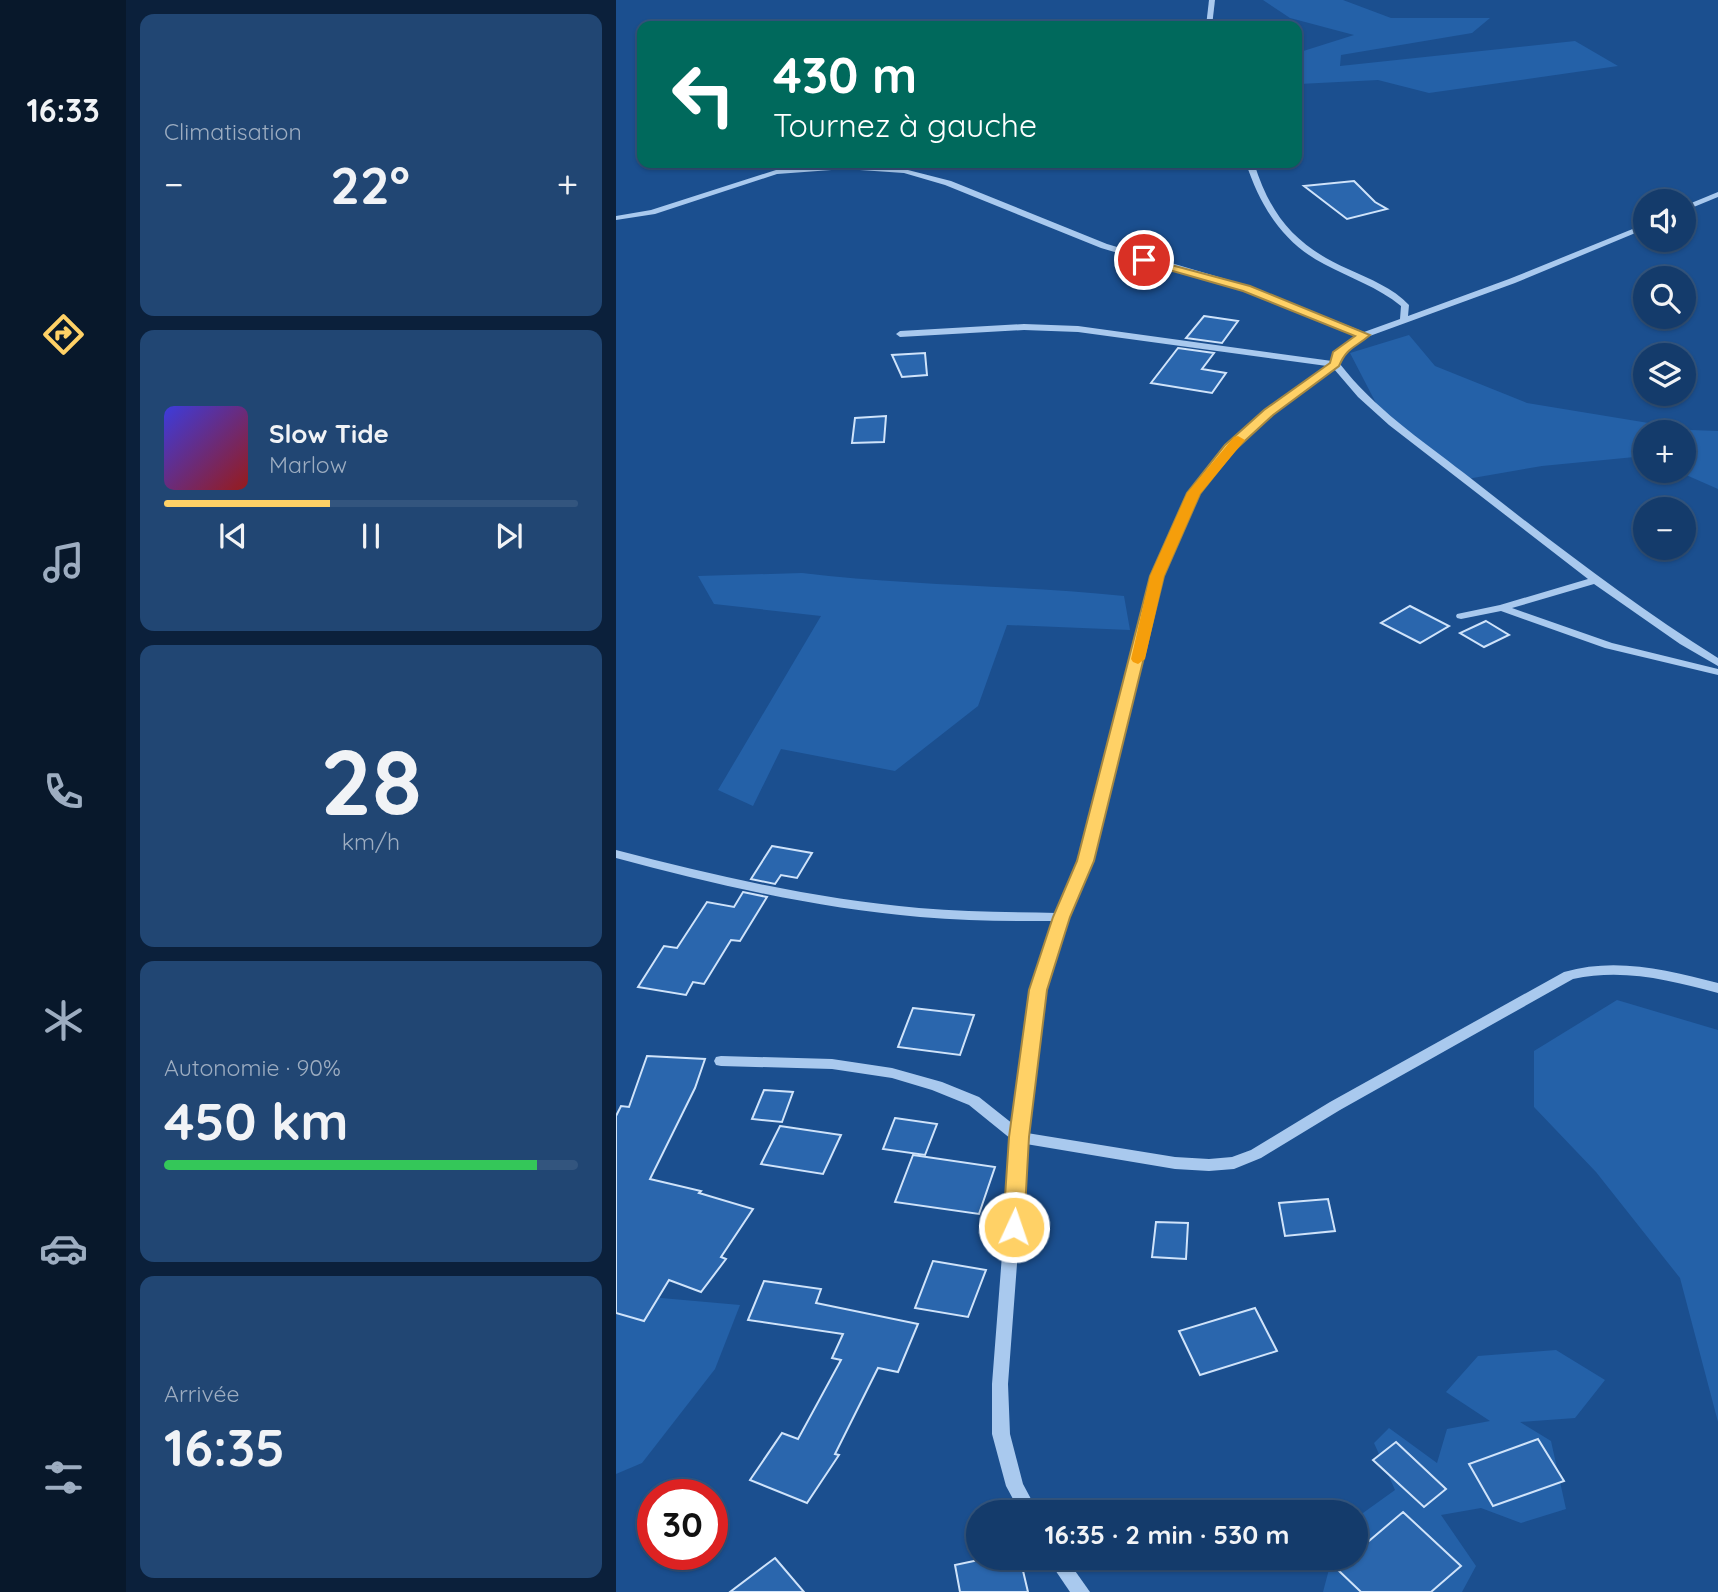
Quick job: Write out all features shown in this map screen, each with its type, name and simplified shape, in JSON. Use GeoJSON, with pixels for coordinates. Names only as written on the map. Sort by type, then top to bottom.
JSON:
{"type":"FeatureCollection","features":[{"type":"Feature","properties":{"kind":"street"},"geometry":{"type":"LineString","coordinates":[[1210,21],[1212,0]]}},
{"type":"Feature","properties":{"kind":"street"},"geometry":{"type":"LineString","coordinates":[[616,218],[652,212],[776,172],[831,168]]}},
{"type":"Feature","properties":{"kind":"street"},"geometry":{"type":"LineString","coordinates":[[857,168],[904,172],[948,183],[1065,232],[1246,288],[1364,335]]}},
{"type":"Feature","properties":{"kind":"street"},"geometry":{"type":"LineString","coordinates":[[1252,168],[1263,198],[1296,244],[1397,298],[1405,305],[1405,318]]}},
{"type":"Feature","properties":{"kind":"street"},"geometry":{"type":"LineString","coordinates":[[1696,204],[1718,194]]}},
{"type":"Feature","properties":{"kind":"street"},"geometry":{"type":"LineString","coordinates":[[1023,1500],[1015,1486],[1001,1434],[1000,1384],[1019,1137],[1038,990],[1062,917],[1086,861],[1157,576],[1194,493],[1229,448],[1268,413],[1335,364],[1337,354],[1364,335],[1512,281],[1633,231]]}},
{"type":"Feature","properties":{"kind":"street"},"geometry":{"type":"LineString","coordinates":[[900,334],[1000,328],[1078,328],[1335,364],[1345,379],[1399,427],[1597,580],[1677,638],[1718,663]]}},
{"type":"Feature","properties":{"kind":"street"},"geometry":{"type":"LineString","coordinates":[[1461,616],[1502,608],[1597,580]]}},
{"type":"Feature","properties":{"kind":"street"},"geometry":{"type":"LineString","coordinates":[[1502,608],[1560,632],[1602,645],[1718,673]]}},
{"type":"Feature","properties":{"kind":"street"},"geometry":{"type":"LineString","coordinates":[[616,854],[706,879],[896,910],[975,916],[1062,917]]}},
{"type":"Feature","properties":{"kind":"street"},"geometry":{"type":"LineString","coordinates":[[722,1061],[832,1065],[892,1073],[937,1086],[974,1101],[1019,1137],[1175,1163],[1209,1165],[1234,1163],[1256,1154],[1335,1106],[1569,975],[1593,968],[1613,967],[1640,970],[1718,988]]}},
{"type":"Feature","properties":{"kind":"street"},"geometry":{"type":"LineString","coordinates":[[1065,1570],[1081,1592]]}},
{"type":"Feature","properties":{"kind":"shaded area"},"geometry":{"type":"Polygon","coordinates":[[[1263,0],[1343,0],[1391,18],[1490,18],[1472,33],[1341,55],[1340,66],[1575,41],[1618,66],[1429,93],[1378,80],[1302,84],[1302,51],[1354,35],[1290,18],[1263,0]]]}},
{"type":"Feature","properties":{"kind":"shaded area"},"geometry":{"type":"Polygon","coordinates":[[[1409,335],[1435,366],[1527,403],[1633,420],[1633,457],[1542,466],[1467,479],[1378,407],[1350,353],[1409,335]]]}},
{"type":"Feature","properties":{"kind":"shaded area"},"geometry":{"type":"Polygon","coordinates":[[[1696,430],[1718,431],[1718,489],[1696,479],[1696,430]]]}},
{"type":"Feature","properties":{"kind":"shaded area"},"geometry":{"type":"Polygon","coordinates":[[[802,573],[882,581],[1124,596],[1130,630],[1007,625],[978,706],[895,771],[781,749],[753,806],[718,790],[821,616],[714,604],[698,576],[802,573]]]}},
{"type":"Feature","properties":{"kind":"shaded area"},"geometry":{"type":"Polygon","coordinates":[[[1617,1000],[1718,1030],[1718,1422],[1680,1278],[1596,1172],[1534,1107],[1534,1051],[1617,1000]]]}},
{"type":"Feature","properties":{"kind":"shaded area"},"geometry":{"type":"Polygon","coordinates":[[[616,1294],[740,1305],[715,1369],[642,1463],[616,1474],[616,1294]]]}},
{"type":"Feature","properties":{"kind":"shaded area"},"geometry":{"type":"Polygon","coordinates":[[[1556,1350],[1605,1380],[1575,1418],[1520,1422],[1551,1441],[1566,1509],[1521,1523],[1481,1508],[1441,1515],[1476,1566],[1462,1592],[1323,1592],[1329,1570],[1368,1570],[1368,1509],[1395,1490],[1374,1443],[1389,1428],[1437,1463],[1447,1429],[1490,1421],[1446,1392],[1478,1356],[1556,1350]]]}},
{"type":"Feature","properties":{"kind":"building"},"geometry":{"type":"Polygon","coordinates":[[[1354,181],[1375,202],[1387,209],[1347,219],[1304,186],[1354,181]]]}},
{"type":"Feature","properties":{"kind":"building"},"geometry":{"type":"Polygon","coordinates":[[[1204,316],[1238,321],[1222,343],[1186,338],[1204,316]]]}},
{"type":"Feature","properties":{"kind":"building"},"geometry":{"type":"Polygon","coordinates":[[[1178,348],[1214,353],[1202,369],[1226,373],[1212,393],[1151,383],[1178,348]]]}},
{"type":"Feature","properties":{"kind":"building"},"geometry":{"type":"Polygon","coordinates":[[[925,353],[927,375],[902,377],[892,355],[925,353]]]}},
{"type":"Feature","properties":{"kind":"building"},"geometry":{"type":"Polygon","coordinates":[[[886,416],[884,442],[852,443],[855,418],[886,416]]]}},
{"type":"Feature","properties":{"kind":"building"},"geometry":{"type":"Polygon","coordinates":[[[1410,606],[1449,626],[1420,643],[1381,623],[1410,606]]]}},
{"type":"Feature","properties":{"kind":"building"},"geometry":{"type":"Polygon","coordinates":[[[1486,621],[1509,635],[1484,647],[1460,633],[1486,621]]]}},
{"type":"Feature","properties":{"kind":"building"},"geometry":{"type":"Polygon","coordinates":[[[772,846],[812,853],[797,878],[781,875],[775,884],[751,879],[772,846]]]}},
{"type":"Feature","properties":{"kind":"building"},"geometry":{"type":"Polygon","coordinates":[[[743,892],[767,897],[740,941],[731,940],[704,984],[693,982],[686,995],[638,987],[664,946],[677,948],[707,902],[734,907],[743,892]]]}},
{"type":"Feature","properties":{"kind":"building"},"geometry":{"type":"Polygon","coordinates":[[[913,1008],[974,1015],[960,1055],[898,1047],[913,1008]]]}},
{"type":"Feature","properties":{"kind":"building"},"geometry":{"type":"Polygon","coordinates":[[[647,1056],[705,1059],[695,1088],[650,1179],[701,1191],[699,1193],[753,1209],[721,1257],[726,1259],[701,1292],[669,1280],[644,1321],[616,1313],[616,1116],[621,1106],[629,1107],[647,1056]]]}},
{"type":"Feature","properties":{"kind":"building"},"geometry":{"type":"Polygon","coordinates":[[[764,1090],[793,1092],[782,1122],[752,1119],[764,1090]]]}},
{"type":"Feature","properties":{"kind":"building"},"geometry":{"type":"Polygon","coordinates":[[[895,1118],[937,1124],[925,1155],[883,1149],[895,1118]]]}},
{"type":"Feature","properties":{"kind":"building"},"geometry":{"type":"Polygon","coordinates":[[[780,1126],[841,1135],[823,1174],[761,1164],[780,1126]]]}},
{"type":"Feature","properties":{"kind":"building"},"geometry":{"type":"Polygon","coordinates":[[[913,1155],[995,1167],[979,1214],[895,1202],[913,1155]]]}},
{"type":"Feature","properties":{"kind":"building"},"geometry":{"type":"Polygon","coordinates":[[[1328,1199],[1335,1231],[1285,1236],[1279,1203],[1328,1199]]]}},
{"type":"Feature","properties":{"kind":"building"},"geometry":{"type":"Polygon","coordinates":[[[1156,1222],[1188,1223],[1186,1259],[1152,1257],[1156,1222]]]}},
{"type":"Feature","properties":{"kind":"building"},"geometry":{"type":"Polygon","coordinates":[[[933,1261],[986,1270],[968,1317],[915,1308],[933,1261]]]}},
{"type":"Feature","properties":{"kind":"building"},"geometry":{"type":"Polygon","coordinates":[[[764,1281],[821,1289],[816,1303],[918,1324],[898,1372],[878,1368],[835,1454],[839,1455],[807,1503],[750,1480],[782,1433],[798,1439],[841,1360],[832,1358],[843,1334],[748,1320],[764,1281]]]}},
{"type":"Feature","properties":{"kind":"building"},"geometry":{"type":"Polygon","coordinates":[[[1255,1308],[1277,1351],[1200,1375],[1179,1331],[1255,1308]]]}},
{"type":"Feature","properties":{"kind":"building"},"geometry":{"type":"Polygon","coordinates":[[[1538,1439],[1564,1481],[1493,1506],[1469,1464],[1538,1439]]]}},
{"type":"Feature","properties":{"kind":"building"},"geometry":{"type":"Polygon","coordinates":[[[1396,1442],[1446,1489],[1424,1507],[1373,1460],[1396,1442]]]}},
{"type":"Feature","properties":{"kind":"building"},"geometry":{"type":"Polygon","coordinates":[[[1403,1512],[1461,1566],[1431,1592],[1361,1592],[1338,1570],[1368,1570],[1368,1542],[1403,1512]]]}},
{"type":"Feature","properties":{"kind":"building"},"geometry":{"type":"Polygon","coordinates":[[[775,1558],[804,1592],[730,1592],[775,1558]]]}},
{"type":"Feature","properties":{"kind":"building"},"geometry":{"type":"Polygon","coordinates":[[[966,1563],[966,1570],[1023,1570],[1028,1592],[960,1592],[955,1565],[966,1563]]]}},
{"type":"Feature","properties":{"kind":"slow traffic"},"geometry":{"type":"LineString","coordinates":[[1138,659],[1157,576],[1194,493],[1238,440]]}},
{"type":"Feature","properties":{"kind":"route"},"geometry":{"type":"LineString","coordinates":[[1014,1227],[1019,1137],[1038,990],[1062,917],[1086,861],[1143,642],[1157,576],[1194,493],[1229,448],[1268,413],[1335,364],[1337,354],[1364,335],[1246,288],[1144,260]]}}]}
